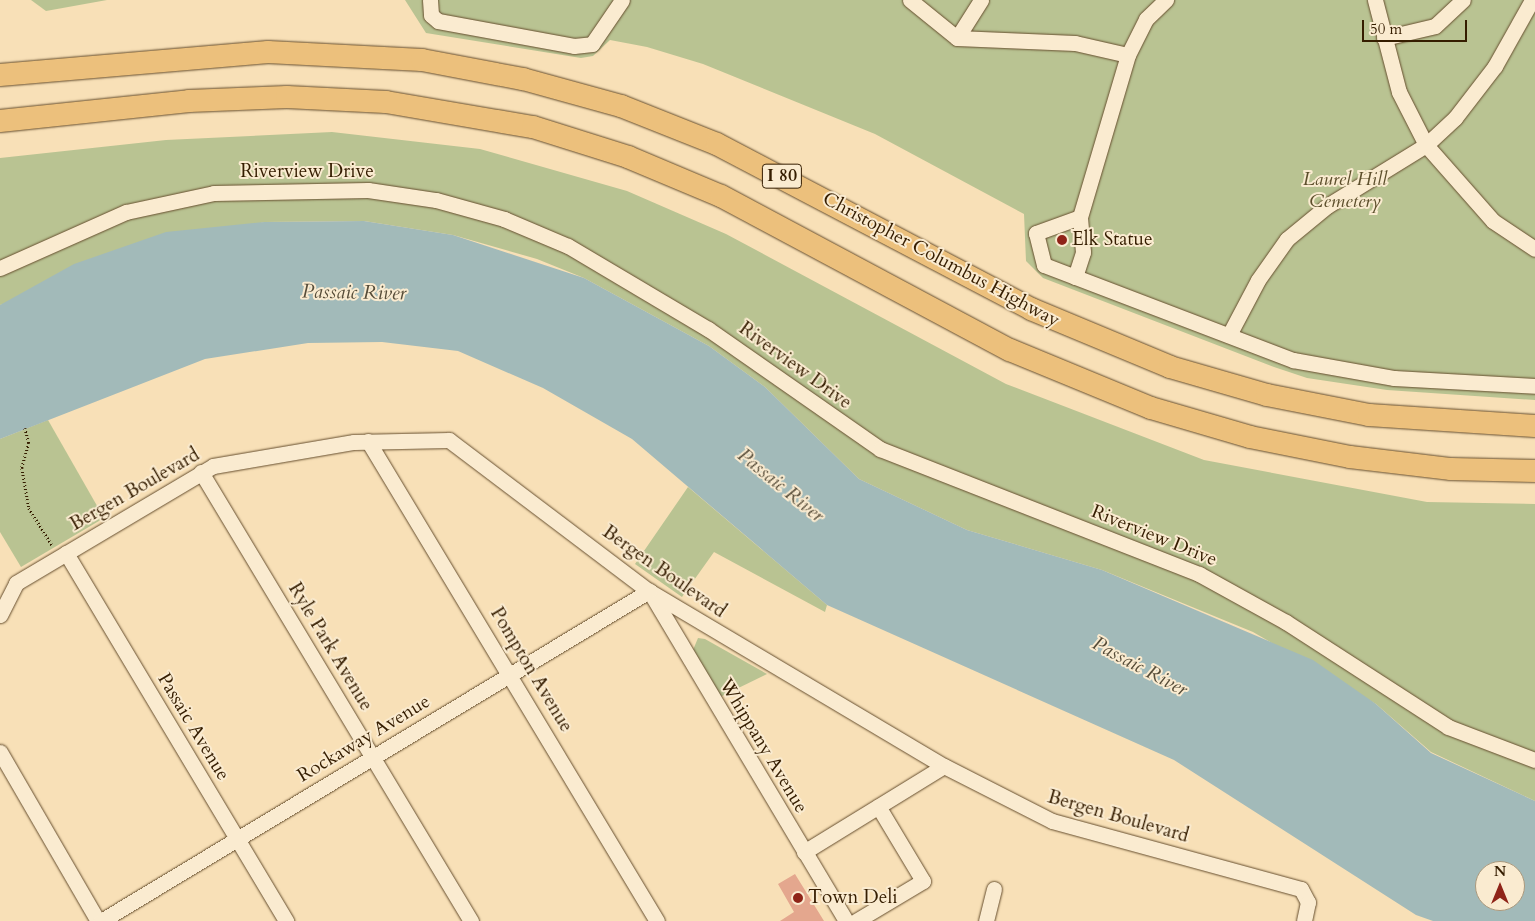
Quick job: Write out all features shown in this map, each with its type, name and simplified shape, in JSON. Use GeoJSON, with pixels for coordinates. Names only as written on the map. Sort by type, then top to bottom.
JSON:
{"type":"FeatureCollection","features":[{"type":"Feature","properties":{"kind":"highway","name":"Christopher Columbus Highway"},"geometry":{"type":"LineString","coordinates":[[0,75],[268,52],[422,60],[523,78],[620,106],[717,144],[1030,309],[1170,367],[1267,395],[1369,415],[1535,426]]}},
{"type":"Feature","properties":{"kind":"highway","name":"I 80"},"geometry":{"type":"LineString","coordinates":[[0,121],[188,101],[287,97],[386,102],[523,125],[675,175],[1010,350],[1151,408],[1250,438],[1350,458],[1451,469],[1535,471]]}},
{"type":"Feature","properties":{"kind":"street"},"geometry":{"type":"LineString","coordinates":[[430,0],[431,15],[438,21],[574,46],[592,44],[622,0]]}},
{"type":"Feature","properties":{"kind":"street"},"geometry":{"type":"LineString","coordinates":[[910,0],[957,38],[1075,43],[1128,55]]}},
{"type":"Feature","properties":{"kind":"street"},"geometry":{"type":"LineString","coordinates":[[957,38],[981,0]]}},
{"type":"Feature","properties":{"kind":"street"},"geometry":{"type":"LineString","coordinates":[[1075,277],[1083,252],[1080,217],[1128,55],[1146,20],[1166,0]]}},
{"type":"Feature","properties":{"kind":"street"},"geometry":{"type":"LineString","coordinates":[[1375,0],[1399,92],[1426,145],[1493,221],[1535,249]]}},
{"type":"Feature","properties":{"kind":"street"},"geometry":{"type":"LineString","coordinates":[[1384,38],[1435,26],[1463,0]]}},
{"type":"Feature","properties":{"kind":"street"},"geometry":{"type":"LineString","coordinates":[[1229,335],[1258,280],[1287,239],[1327,206],[1426,145],[1455,118],[1495,66],[1532,0]]}},
{"type":"Feature","properties":{"kind":"street","name":"Riverview Drive"},"geometry":{"type":"LineString","coordinates":[[0,268],[133,210],[214,193],[368,190],[436,200],[504,219],[568,246],[708,329],[880,449],[1199,574],[1286,622],[1448,727],[1535,760]]}},
{"type":"Feature","properties":{"kind":"street"},"geometry":{"type":"LineString","coordinates":[[1080,217],[1036,233],[1044,265],[1293,360],[1334,370],[1535,386]]}},
{"type":"Feature","properties":{"kind":"street","name":"Bergen Boulevard"},"geometry":{"type":"LineString","coordinates":[[0,614],[16,583],[213,466],[368,441],[436,438],[458,445],[649,591],[944,766],[1052,821],[1301,889],[1308,902],[1304,921]]}},
{"type":"Feature","properties":{"kind":"street","name":"Pompton Avenue"},"geometry":{"type":"LineString","coordinates":[[368,441],[511,674],[657,921]]}},
{"type":"Feature","properties":{"kind":"street","name":"Ryle Park Avenue"},"geometry":{"type":"LineString","coordinates":[[201,472],[471,921]]}},
{"type":"Feature","properties":{"kind":"street","name":"Passaic Avenue"},"geometry":{"type":"LineString","coordinates":[[63,555],[286,921]]}},
{"type":"Feature","properties":{"kind":"street","name":"Rockaway Avenue"},"geometry":{"type":"LineString","coordinates":[[99,921],[649,591]]}},
{"type":"Feature","properties":{"kind":"street","name":"Whippany Avenue"},"geometry":{"type":"LineString","coordinates":[[649,591],[846,921]]}},
{"type":"Feature","properties":{"kind":"street"},"geometry":{"type":"LineString","coordinates":[[0,752],[99,921]]}},
{"type":"Feature","properties":{"kind":"street"},"geometry":{"type":"LineString","coordinates":[[804,852],[944,766]]}},
{"type":"Feature","properties":{"kind":"street"},"geometry":{"type":"LineString","coordinates":[[856,921],[923,881],[878,806]]}},
{"type":"Feature","properties":{"kind":"street"},"geometry":{"type":"LineString","coordinates":[[986,921],[994,889]]}},
{"type":"Feature","properties":{"kind":"path"},"geometry":{"type":"LineString","coordinates":[[25,428],[29,443],[22,468],[29,508],[63,555]]}},
{"type":"Feature","properties":{"kind":"green space"},"geometry":{"type":"Polygon","coordinates":[[[31,0],[107,0],[46,11],[31,0]]]}},
{"type":"Feature","properties":{"kind":"green space","name":"Laurel Hill Cemetery"},"geometry":{"type":"Polygon","coordinates":[[[405,0],[1535,0],[1535,400],[1387,390],[1307,378],[1274,367],[1043,278],[1026,261],[1024,214],[875,134],[703,64],[647,47],[610,40],[593,56],[581,58],[426,33],[405,0]]]}},
{"type":"Feature","properties":{"kind":"green space"},"geometry":{"type":"Polygon","coordinates":[[[332,132],[480,149],[627,191],[726,234],[1006,384],[1204,460],[1427,502],[1535,504],[1535,801],[1431,752],[1376,704],[1253,632],[1102,570],[967,530],[859,479],[765,387],[709,346],[584,278],[537,259],[453,235],[364,221],[264,222],[0,305],[0,158],[166,140],[332,132]]]}},
{"type":"Feature","properties":{"kind":"green space"},"geometry":{"type":"Polygon","coordinates":[[[48,420],[104,518],[21,567],[0,532],[0,439],[48,420]]]}},
{"type":"Feature","properties":{"kind":"green space"},"geometry":{"type":"Polygon","coordinates":[[[688,487],[827,605],[825,612],[714,552],[682,597],[635,564],[688,487]]]}},
{"type":"Feature","properties":{"kind":"green space"},"geometry":{"type":"Polygon","coordinates":[[[698,638],[705,639],[767,674],[720,697],[693,650],[698,638]]]}},
{"type":"Feature","properties":{"kind":"water","name":"Passaic River"},"geometry":{"type":"Polygon","coordinates":[[[364,221],[453,235],[584,278],[709,346],[765,387],[859,479],[967,530],[1102,570],[1313,660],[1376,704],[1431,753],[1535,801],[1535,921],[1433,921],[1416,915],[1174,760],[827,605],[632,439],[543,388],[458,351],[382,342],[308,343],[205,359],[0,439],[0,305],[74,264],[166,232],[264,222],[364,221]]]}},
{"type":"Feature","properties":{"kind":"building","name":"Town Deli"},"geometry":{"type":"Polygon","coordinates":[[[795,874],[824,921],[780,921],[794,912],[778,884],[795,874]]]}},
{"type":"Feature","properties":{"kind":"place","name":"Elk Statue"},"geometry":{"type":"Point","coordinates":[1062,240]}},
{"type":"Feature","properties":{"kind":"place","name":"Town Deli"},"geometry":{"type":"Point","coordinates":[798,898]}}]}
